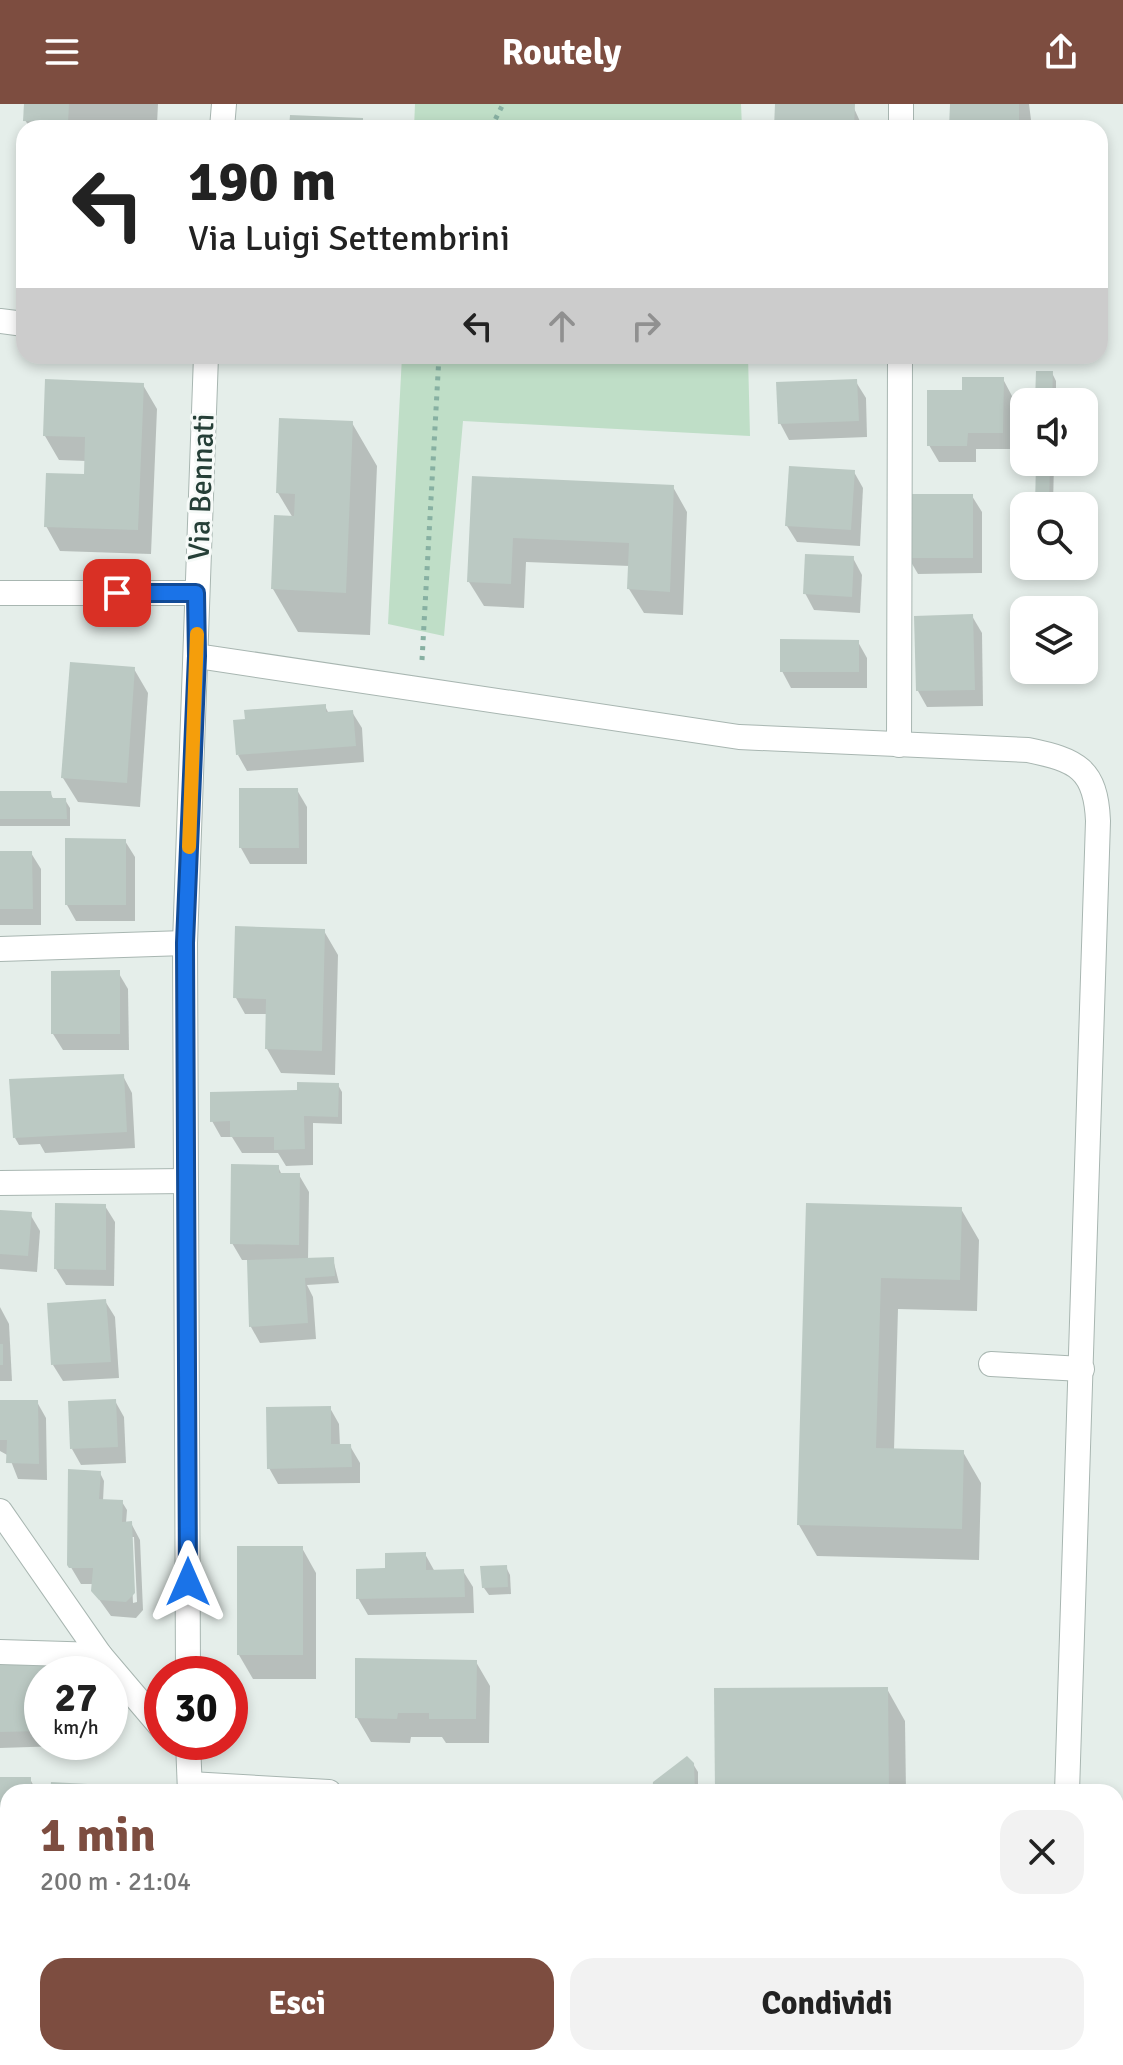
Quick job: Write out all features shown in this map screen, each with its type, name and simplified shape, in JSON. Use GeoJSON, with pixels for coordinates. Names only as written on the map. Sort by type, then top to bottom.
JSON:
{"type":"FeatureCollection","features":[{"type":"Feature","properties":{"kind":"street","name":"Via Bennati"},"geometry":{"type":"LineString","coordinates":[[188,1656],[185,943],[206,364]]}},
{"type":"Feature","properties":{"kind":"street"},"geometry":{"type":"LineString","coordinates":[[899,745],[900,364]]}},
{"type":"Feature","properties":{"kind":"street"},"geometry":{"type":"LineString","coordinates":[[0,593],[196,593]]}},
{"type":"Feature","properties":{"kind":"street"},"geometry":{"type":"LineString","coordinates":[[197,656],[739,737],[1028,750],[1062,757],[1079,766],[1097,791],[1067,1784]]}},
{"type":"Feature","properties":{"kind":"street"},"geometry":{"type":"LineString","coordinates":[[0,949],[185,943]]}},
{"type":"Feature","properties":{"kind":"street"},"geometry":{"type":"LineString","coordinates":[[0,1183],[186,1181]]}},
{"type":"Feature","properties":{"kind":"street"},"geometry":{"type":"LineString","coordinates":[[991,1364],[1082,1369]]}},
{"type":"Feature","properties":{"kind":"street"},"geometry":{"type":"LineString","coordinates":[[0,1511],[100,1655],[144,1707]]}},
{"type":"Feature","properties":{"kind":"street"},"geometry":{"type":"LineString","coordinates":[[0,1652],[100,1655]]}},
{"type":"Feature","properties":{"kind":"street"},"geometry":{"type":"LineString","coordinates":[[186,1764],[288,1784]]}},
{"type":"Feature","properties":{"kind":"path"},"geometry":{"type":"LineString","coordinates":[[418,689],[438,364]]}},
{"type":"Feature","properties":{"kind":"green space"},"geometry":{"type":"Polygon","coordinates":[[[415,104],[741,104],[742,120],[414,120],[415,104]]]}},
{"type":"Feature","properties":{"kind":"green space"},"geometry":{"type":"Polygon","coordinates":[[[402,364],[748,364],[750,436],[463,421],[444,636],[388,624],[402,364]]]}},
{"type":"Feature","properties":{"kind":"building"},"geometry":{"type":"Polygon","coordinates":[[[24,104],[69,104],[68,120],[23,120],[24,104]]]}},
{"type":"Feature","properties":{"kind":"building"},"geometry":{"type":"Polygon","coordinates":[[[775,104],[855,104],[854,120],[774,120],[775,104]]]}},
{"type":"Feature","properties":{"kind":"building"},"geometry":{"type":"Polygon","coordinates":[[[950,104],[1019,104],[1019,120],[949,120],[950,104]]]}},
{"type":"Feature","properties":{"kind":"building"},"geometry":{"type":"Polygon","coordinates":[[[290,115],[363,118],[363,120],[290,120],[290,115]]]}},
{"type":"Feature","properties":{"kind":"building"},"geometry":{"type":"Polygon","coordinates":[[[1036,371],[1053,371],[1052,388],[1035,388],[1036,371]]]}},
{"type":"Feature","properties":{"kind":"building"},"geometry":{"type":"Polygon","coordinates":[[[962,377],[1004,377],[1003,433],[968,433],[967,446],[927,446],[927,390],[962,390],[962,377]]]}},
{"type":"Feature","properties":{"kind":"building"},"geometry":{"type":"Polygon","coordinates":[[[45,379],[144,383],[138,530],[44,527],[46,473],[84,474],[85,437],[43,436],[45,379]]]}},
{"type":"Feature","properties":{"kind":"building"},"geometry":{"type":"Polygon","coordinates":[[[857,379],[859,421],[778,424],[776,382],[857,379]]]}},
{"type":"Feature","properties":{"kind":"building"},"geometry":{"type":"Polygon","coordinates":[[[279,418],[353,421],[346,593],[271,589],[274,515],[294,516],[295,494],[276,493],[279,418]]]}},
{"type":"Feature","properties":{"kind":"building"},"geometry":{"type":"Polygon","coordinates":[[[789,466],[855,470],[851,530],[785,526],[789,466]]]}},
{"type":"Feature","properties":{"kind":"building"},"geometry":{"type":"Polygon","coordinates":[[[472,476],[674,485],[670,592],[627,589],[629,543],[513,538],[511,584],[467,582],[472,476]]]}},
{"type":"Feature","properties":{"kind":"building"},"geometry":{"type":"Polygon","coordinates":[[[1036,476],[1050,476],[1049,492],[1035,492],[1036,476]]]}},
{"type":"Feature","properties":{"kind":"building"},"geometry":{"type":"Polygon","coordinates":[[[906,494],[973,494],[973,558],[906,558],[906,494]]]}},
{"type":"Feature","properties":{"kind":"building"},"geometry":{"type":"Polygon","coordinates":[[[805,554],[854,556],[852,597],[803,594],[805,554]]]}},
{"type":"Feature","properties":{"kind":"building"},"geometry":{"type":"Polygon","coordinates":[[[973,614],[975,690],[916,691],[914,616],[973,614]]]}},
{"type":"Feature","properties":{"kind":"building"},"geometry":{"type":"Polygon","coordinates":[[[780,639],[859,640],[859,672],[780,672],[780,639]]]}},
{"type":"Feature","properties":{"kind":"building"},"geometry":{"type":"Polygon","coordinates":[[[70,662],[135,667],[127,783],[61,778],[70,662]]]}},
{"type":"Feature","properties":{"kind":"building"},"geometry":{"type":"Polygon","coordinates":[[[326,704],[326,712],[353,710],[356,746],[236,755],[233,720],[245,719],[244,710],[326,704]]]}},
{"type":"Feature","properties":{"kind":"building"},"geometry":{"type":"Polygon","coordinates":[[[239,788],[298,788],[299,848],[239,848],[239,788]]]}},
{"type":"Feature","properties":{"kind":"building"},"geometry":{"type":"Polygon","coordinates":[[[0,791],[51,791],[52,798],[66,798],[67,819],[0,819],[0,791]]]}},
{"type":"Feature","properties":{"kind":"building"},"geometry":{"type":"Polygon","coordinates":[[[65,838],[126,839],[126,905],[65,905],[65,838]]]}},
{"type":"Feature","properties":{"kind":"building"},"geometry":{"type":"Polygon","coordinates":[[[0,851],[32,851],[33,909],[0,909],[0,851]]]}},
{"type":"Feature","properties":{"kind":"building"},"geometry":{"type":"Polygon","coordinates":[[[235,926],[325,929],[322,1051],[265,1049],[266,999],[233,998],[235,926]]]}},
{"type":"Feature","properties":{"kind":"building"},"geometry":{"type":"Polygon","coordinates":[[[120,970],[120,1034],[51,1034],[51,971],[120,970]]]}},
{"type":"Feature","properties":{"kind":"building"},"geometry":{"type":"Polygon","coordinates":[[[124,1074],[127,1132],[13,1138],[9,1079],[124,1074]]]}},
{"type":"Feature","properties":{"kind":"building"},"geometry":{"type":"Polygon","coordinates":[[[297,1082],[339,1083],[338,1117],[304,1116],[305,1149],[274,1150],[274,1137],[230,1137],[230,1121],[210,1122],[210,1092],[297,1090],[297,1082]]]}},
{"type":"Feature","properties":{"kind":"building"},"geometry":{"type":"Polygon","coordinates":[[[231,1164],[279,1165],[279,1173],[300,1173],[299,1245],[230,1244],[231,1164]]]}},
{"type":"Feature","properties":{"kind":"building"},"geometry":{"type":"Polygon","coordinates":[[[55,1203],[106,1204],[106,1270],[54,1269],[55,1203]]]}},
{"type":"Feature","properties":{"kind":"building"},"geometry":{"type":"Polygon","coordinates":[[[806,1203],[962,1207],[960,1280],[881,1278],[876,1448],[964,1450],[962,1529],[797,1525],[806,1203]]]}},
{"type":"Feature","properties":{"kind":"building"},"geometry":{"type":"Polygon","coordinates":[[[0,1210],[32,1212],[28,1256],[0,1254],[0,1210]]]}},
{"type":"Feature","properties":{"kind":"building"},"geometry":{"type":"Polygon","coordinates":[[[334,1257],[335,1276],[305,1278],[308,1323],[249,1327],[247,1260],[334,1257]]]}},
{"type":"Feature","properties":{"kind":"building"},"geometry":{"type":"Polygon","coordinates":[[[106,1299],[111,1362],[51,1365],[47,1303],[106,1299]]]}},
{"type":"Feature","properties":{"kind":"building"},"geometry":{"type":"Polygon","coordinates":[[[0,1344],[3,1344],[3,1365],[0,1365],[0,1344]]]}},
{"type":"Feature","properties":{"kind":"building"},"geometry":{"type":"Polygon","coordinates":[[[116,1399],[118,1447],[70,1449],[68,1401],[116,1399]]]}},
{"type":"Feature","properties":{"kind":"building"},"geometry":{"type":"Polygon","coordinates":[[[0,1400],[38,1400],[39,1464],[6,1463],[7,1440],[0,1440],[0,1400]]]}},
{"type":"Feature","properties":{"kind":"building"},"geometry":{"type":"Polygon","coordinates":[[[331,1406],[331,1444],[351,1444],[352,1467],[267,1469],[266,1407],[331,1406]]]}},
{"type":"Feature","properties":{"kind":"building"},"geometry":{"type":"Polygon","coordinates":[[[68,1469],[101,1471],[99,1499],[123,1500],[122,1522],[132,1521],[135,1593],[126,1602],[99,1600],[91,1591],[93,1568],[69,1568],[67,1565],[68,1469]]]}},
{"type":"Feature","properties":{"kind":"building"},"geometry":{"type":"Polygon","coordinates":[[[237,1546],[303,1546],[303,1655],[237,1655],[237,1546]]]}},
{"type":"Feature","properties":{"kind":"building"},"geometry":{"type":"Polygon","coordinates":[[[426,1552],[426,1570],[464,1569],[465,1597],[356,1599],[356,1569],[385,1568],[385,1553],[426,1552]]]}},
{"type":"Feature","properties":{"kind":"building"},"geometry":{"type":"Polygon","coordinates":[[[507,1565],[508,1587],[482,1588],[480,1566],[507,1565]]]}},
{"type":"Feature","properties":{"kind":"building"},"geometry":{"type":"Polygon","coordinates":[[[355,1658],[477,1660],[476,1719],[429,1719],[429,1713],[398,1713],[397,1719],[355,1718],[355,1658]]]}},
{"type":"Feature","properties":{"kind":"building"},"geometry":{"type":"Polygon","coordinates":[[[24,1663],[24,1731],[0,1732],[0,1664],[24,1663]]]}},
{"type":"Feature","properties":{"kind":"building"},"geometry":{"type":"Polygon","coordinates":[[[888,1687],[889,1784],[715,1784],[714,1688],[888,1687]]]}},
{"type":"Feature","properties":{"kind":"building"},"geometry":{"type":"Polygon","coordinates":[[[687,1756],[694,1763],[695,1784],[653,1782],[687,1756]]]}},
{"type":"Feature","properties":{"kind":"building"},"geometry":{"type":"Polygon","coordinates":[[[0,1777],[31,1777],[31,1784],[0,1784],[0,1777]]]}},
{"type":"Feature","properties":{"kind":"slow traffic"},"geometry":{"type":"LineString","coordinates":[[189,847],[197,634]]}},
{"type":"Feature","properties":{"kind":"route"},"geometry":{"type":"LineString","coordinates":[[117,593],[196,593],[197,656],[185,943],[188,1582]]}}]}
